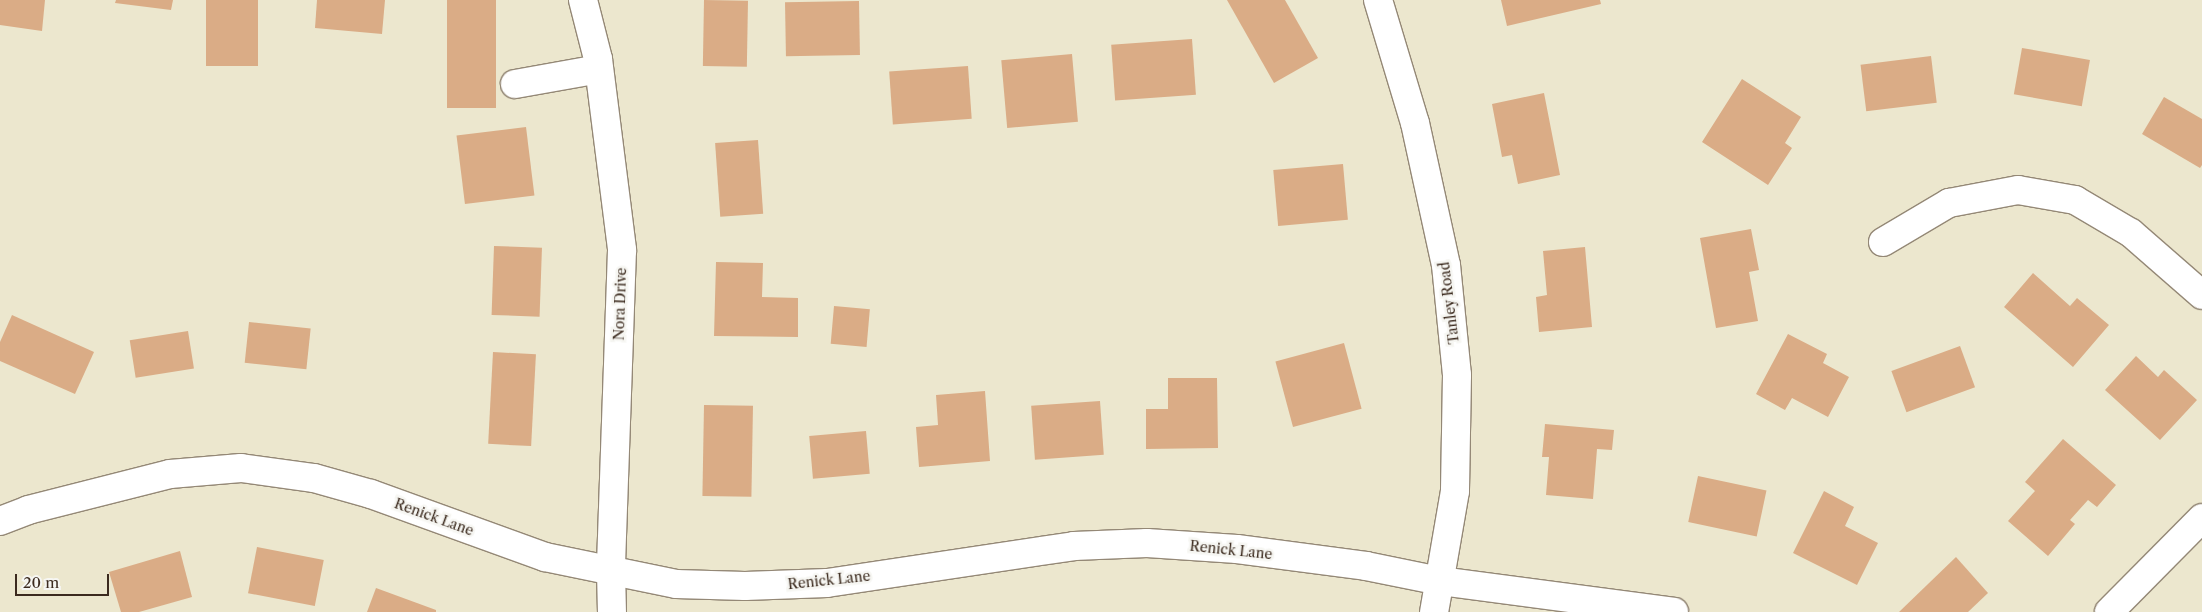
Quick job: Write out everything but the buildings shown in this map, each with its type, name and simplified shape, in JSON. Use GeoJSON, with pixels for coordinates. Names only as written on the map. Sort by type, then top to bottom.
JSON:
{"type":"FeatureCollection","features":[{"type":"Feature","properties":{"kind":"street","name":"Nora Drive"},"geometry":{"type":"LineString","coordinates":[[583,0],[599,69],[622,250],[611,572],[612,612]]}},
{"type":"Feature","properties":{"kind":"street","name":"Tanley Road"},"geometry":{"type":"LineString","coordinates":[[1378,0],[1415,123],[1447,274],[1457,375],[1455,491],[1434,612]]}},
{"type":"Feature","properties":{"kind":"street"},"geometry":{"type":"LineString","coordinates":[[514,84],[599,69]]}},
{"type":"Feature","properties":{"kind":"street"},"geometry":{"type":"LineString","coordinates":[[1883,242],[1949,203],[2018,190],[2075,200],[2131,233],[2202,296]]}},
{"type":"Feature","properties":{"kind":"street","name":"Renick Lane"},"geometry":{"type":"LineString","coordinates":[[0,522],[28,510],[170,474],[241,468],[314,478],[371,494],[545,557],[676,584],[744,586],[827,583],[1074,546],[1147,542],[1247,550],[1366,566],[1440,581],[1674,612]]}},
{"type":"Feature","properties":{"kind":"street"},"geometry":{"type":"LineString","coordinates":[[2109,612],[2202,518]]}}]}
